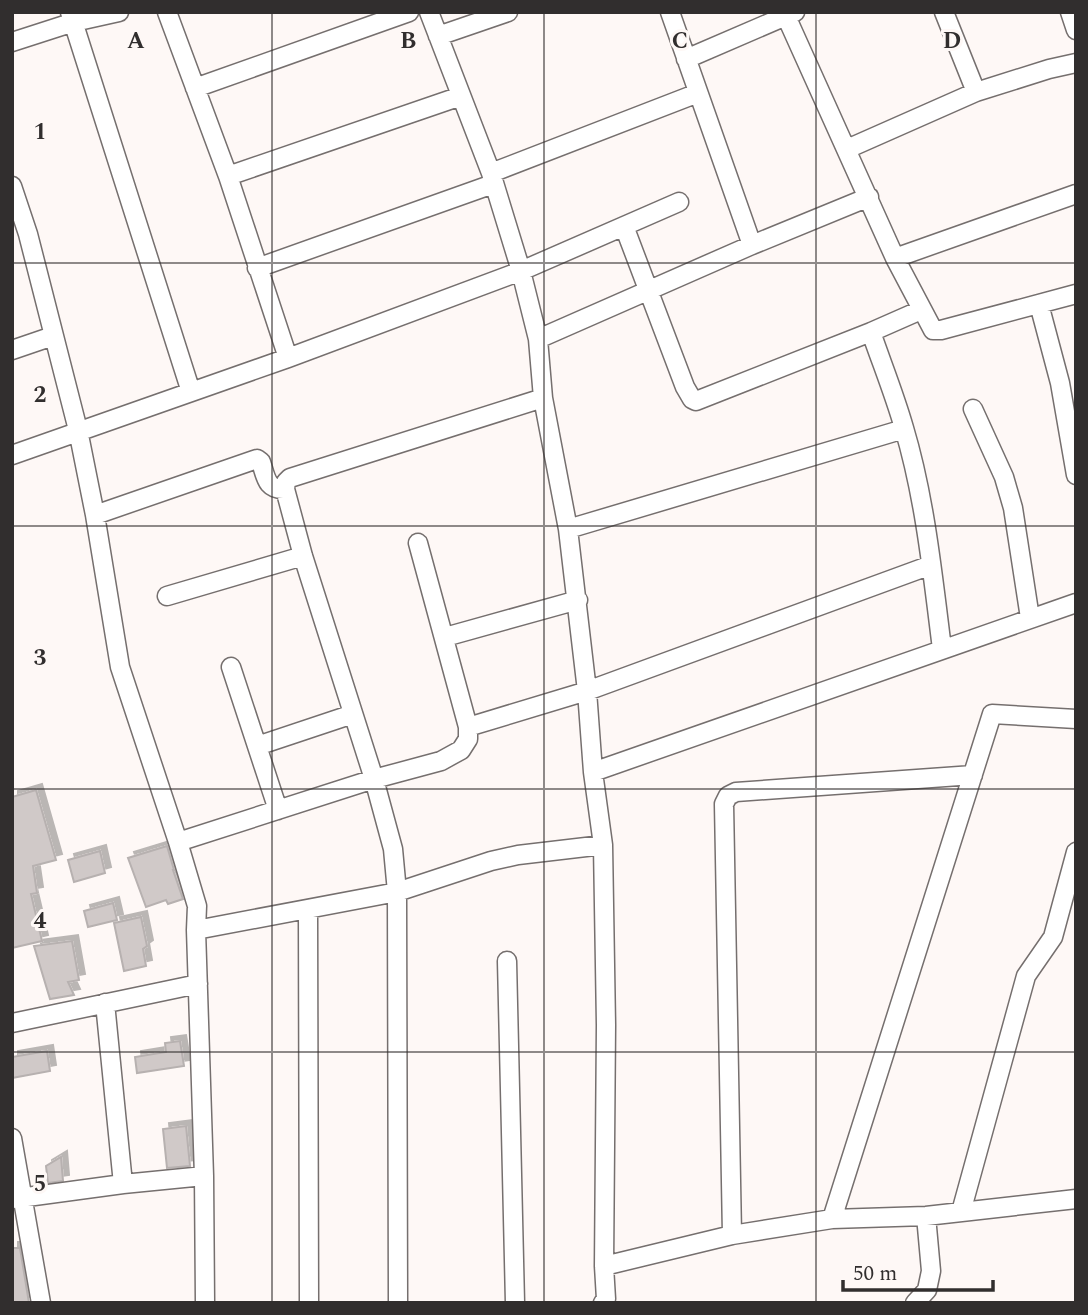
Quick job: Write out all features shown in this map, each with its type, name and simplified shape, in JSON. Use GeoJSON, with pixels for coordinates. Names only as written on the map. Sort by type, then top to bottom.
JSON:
{"type":"FeatureCollection","features":[{"type":"Feature","properties":{"kind":"street"},"geometry":{"type":"LineString","coordinates":[[12,42],[72,17],[119,12]]}},
{"type":"Feature","properties":{"kind":"street"},"geometry":{"type":"LineString","coordinates":[[167,12],[228,176],[288,358]]}},
{"type":"Feature","properties":{"kind":"street"},"geometry":{"type":"LineString","coordinates":[[195,88],[409,12]]}},
{"type":"Feature","properties":{"kind":"street"},"geometry":{"type":"LineString","coordinates":[[429,12],[492,178],[521,271],[538,339],[543,398],[568,528],[578,600],[593,772],[603,845],[606,1025],[606,1299],[603,1303]]}},
{"type":"Feature","properties":{"kind":"street"},"geometry":{"type":"LineString","coordinates":[[438,36],[508,12]]}},
{"type":"Feature","properties":{"kind":"street"},"geometry":{"type":"LineString","coordinates":[[670,12],[752,245]]}},
{"type":"Feature","properties":{"kind":"street"},"geometry":{"type":"LineString","coordinates":[[944,12],[976,92]]}},
{"type":"Feature","properties":{"kind":"street"},"geometry":{"type":"LineString","coordinates":[[1070,12],[1076,30]]}},
{"type":"Feature","properties":{"kind":"street"},"geometry":{"type":"LineString","coordinates":[[686,59],[791,14],[895,258],[933,330],[1076,294]]}},
{"type":"Feature","properties":{"kind":"street"},"geometry":{"type":"LineString","coordinates":[[72,17],[191,392]]}},
{"type":"Feature","properties":{"kind":"street"},"geometry":{"type":"LineString","coordinates":[[847,149],[976,92],[1076,63]]}},
{"type":"Feature","properties":{"kind":"street"},"geometry":{"type":"LineString","coordinates":[[257,268],[492,178],[698,93]]}},
{"type":"Feature","properties":{"kind":"street"},"geometry":{"type":"LineString","coordinates":[[228,176],[461,96]]}},
{"type":"Feature","properties":{"kind":"street"},"geometry":{"type":"LineString","coordinates":[[12,186],[28,234],[78,430],[120,667],[197,906],[205,1303]]}},
{"type":"Feature","properties":{"kind":"street"},"geometry":{"type":"LineString","coordinates":[[895,258],[1076,194]]}},
{"type":"Feature","properties":{"kind":"street"},"geometry":{"type":"LineString","coordinates":[[538,339],[869,197]]}},
{"type":"Feature","properties":{"kind":"street"},"geometry":{"type":"LineString","coordinates":[[12,455],[288,358],[521,271],[679,202]]}},
{"type":"Feature","properties":{"kind":"street"},"geometry":{"type":"LineString","coordinates":[[624,226],[685,387],[696,401],[921,310]]}},
{"type":"Feature","properties":{"kind":"street"},"geometry":{"type":"LineString","coordinates":[[1039,304],[1060,383],[1076,475]]}},
{"type":"Feature","properties":{"kind":"street"},"geometry":{"type":"LineString","coordinates":[[871,332],[904,429],[916,478],[942,649]]}},
{"type":"Feature","properties":{"kind":"street"},"geometry":{"type":"LineString","coordinates":[[12,350],[53,336]]}},
{"type":"Feature","properties":{"kind":"street"},"geometry":{"type":"LineString","coordinates":[[398,1303],[397,892],[393,849],[374,779],[303,556],[285,489],[286,482],[290,478],[543,398]]}},
{"type":"Feature","properties":{"kind":"street"},"geometry":{"type":"LineString","coordinates":[[973,409],[1004,477],[1013,508],[1030,618]]}},
{"type":"Feature","properties":{"kind":"street"},"geometry":{"type":"LineString","coordinates":[[568,528],[904,429]]}},
{"type":"Feature","properties":{"kind":"street"},"geometry":{"type":"LineString","coordinates":[[95,515],[257,459],[261,462],[268,483],[275,489],[285,489]]}},
{"type":"Feature","properties":{"kind":"street"},"geometry":{"type":"LineString","coordinates":[[178,842],[374,779],[441,761],[461,750],[467,739],[468,727],[418,543]]}},
{"type":"Feature","properties":{"kind":"street"},"geometry":{"type":"LineString","coordinates":[[167,596],[303,556]]}},
{"type":"Feature","properties":{"kind":"street"},"geometry":{"type":"LineString","coordinates":[[468,727],[587,691],[931,565]]}},
{"type":"Feature","properties":{"kind":"street"},"geometry":{"type":"LineString","coordinates":[[445,637],[578,600]]}},
{"type":"Feature","properties":{"kind":"street"},"geometry":{"type":"LineString","coordinates":[[593,772],[1076,603]]}},
{"type":"Feature","properties":{"kind":"street"},"geometry":{"type":"LineString","coordinates":[[231,667],[278,810]]}},
{"type":"Feature","properties":{"kind":"street"},"geometry":{"type":"LineString","coordinates":[[257,746],[353,714]]}},
{"type":"Feature","properties":{"kind":"street"},"geometry":{"type":"LineString","coordinates":[[832,1219],[992,714],[1076,719]]}},
{"type":"Feature","properties":{"kind":"street"},"geometry":{"type":"LineString","coordinates":[[733,1235],[724,804],[728,796],[736,792],[973,775]]}},
{"type":"Feature","properties":{"kind":"street"},"geometry":{"type":"LineString","coordinates":[[196,930],[397,892],[491,861],[518,855],[603,845]]}},
{"type":"Feature","properties":{"kind":"street"},"geometry":{"type":"LineString","coordinates":[[961,1212],[1026,976],[1053,937],[1076,852]]}},
{"type":"Feature","properties":{"kind":"street"},"geometry":{"type":"LineString","coordinates":[[308,909],[309,1303]]}},
{"type":"Feature","properties":{"kind":"street"},"geometry":{"type":"LineString","coordinates":[[507,961],[515,1303]]}},
{"type":"Feature","properties":{"kind":"street"},"geometry":{"type":"LineString","coordinates":[[12,1023],[198,984]]}},
{"type":"Feature","properties":{"kind":"street"},"geometry":{"type":"LineString","coordinates":[[105,1003],[123,1184]]}},
{"type":"Feature","properties":{"kind":"street"},"geometry":{"type":"LineString","coordinates":[[12,1138],[18,1199],[41,1303]]}},
{"type":"Feature","properties":{"kind":"street"},"geometry":{"type":"LineString","coordinates":[[18,1199],[204,1176]]}},
{"type":"Feature","properties":{"kind":"street"},"geometry":{"type":"LineString","coordinates":[[604,1266],[733,1235],[832,1219],[926,1216],[1076,1199]]}},
{"type":"Feature","properties":{"kind":"street"},"geometry":{"type":"LineString","coordinates":[[915,1303],[927,1290],[932,1271],[926,1216]]}},
{"type":"Feature","properties":{"kind":"building"},"geometry":{"type":"Polygon","coordinates":[[[36,790],[56,860],[33,866],[37,893],[31,894],[42,941],[12,948],[12,797],[36,790]]]}},
{"type":"Feature","properties":{"kind":"building"},"geometry":{"type":"Polygon","coordinates":[[[167,846],[183,899],[168,904],[166,900],[146,907],[128,858],[167,846]]]}},
{"type":"Feature","properties":{"kind":"building"},"geometry":{"type":"Polygon","coordinates":[[[100,851],[105,873],[74,882],[68,860],[100,851]]]}},
{"type":"Feature","properties":{"kind":"building"},"geometry":{"type":"Polygon","coordinates":[[[113,903],[117,920],[88,927],[84,911],[113,903]]]}},
{"type":"Feature","properties":{"kind":"building"},"geometry":{"type":"Polygon","coordinates":[[[141,917],[147,946],[143,949],[146,966],[124,971],[114,923],[141,917]]]}},
{"type":"Feature","properties":{"kind":"building"},"geometry":{"type":"Polygon","coordinates":[[[72,941],[79,980],[68,982],[74,995],[50,999],[34,946],[72,941]]]}},
{"type":"Feature","properties":{"kind":"building"},"geometry":{"type":"Polygon","coordinates":[[[180,1041],[184,1066],[137,1073],[135,1057],[166,1052],[165,1043],[180,1041]]]}},
{"type":"Feature","properties":{"kind":"building"},"geometry":{"type":"Polygon","coordinates":[[[47,1051],[50,1071],[12,1078],[12,1057],[47,1051]]]}},
{"type":"Feature","properties":{"kind":"building"},"geometry":{"type":"Polygon","coordinates":[[[186,1126],[190,1166],[167,1168],[163,1129],[186,1126]]]}},
{"type":"Feature","properties":{"kind":"building"},"geometry":{"type":"Polygon","coordinates":[[[61,1157],[63,1181],[48,1183],[46,1166],[61,1157]]]}},
{"type":"Feature","properties":{"kind":"building"},"geometry":{"type":"Polygon","coordinates":[[[12,1248],[20,1248],[29,1303],[12,1303],[12,1248]]]}}]}
